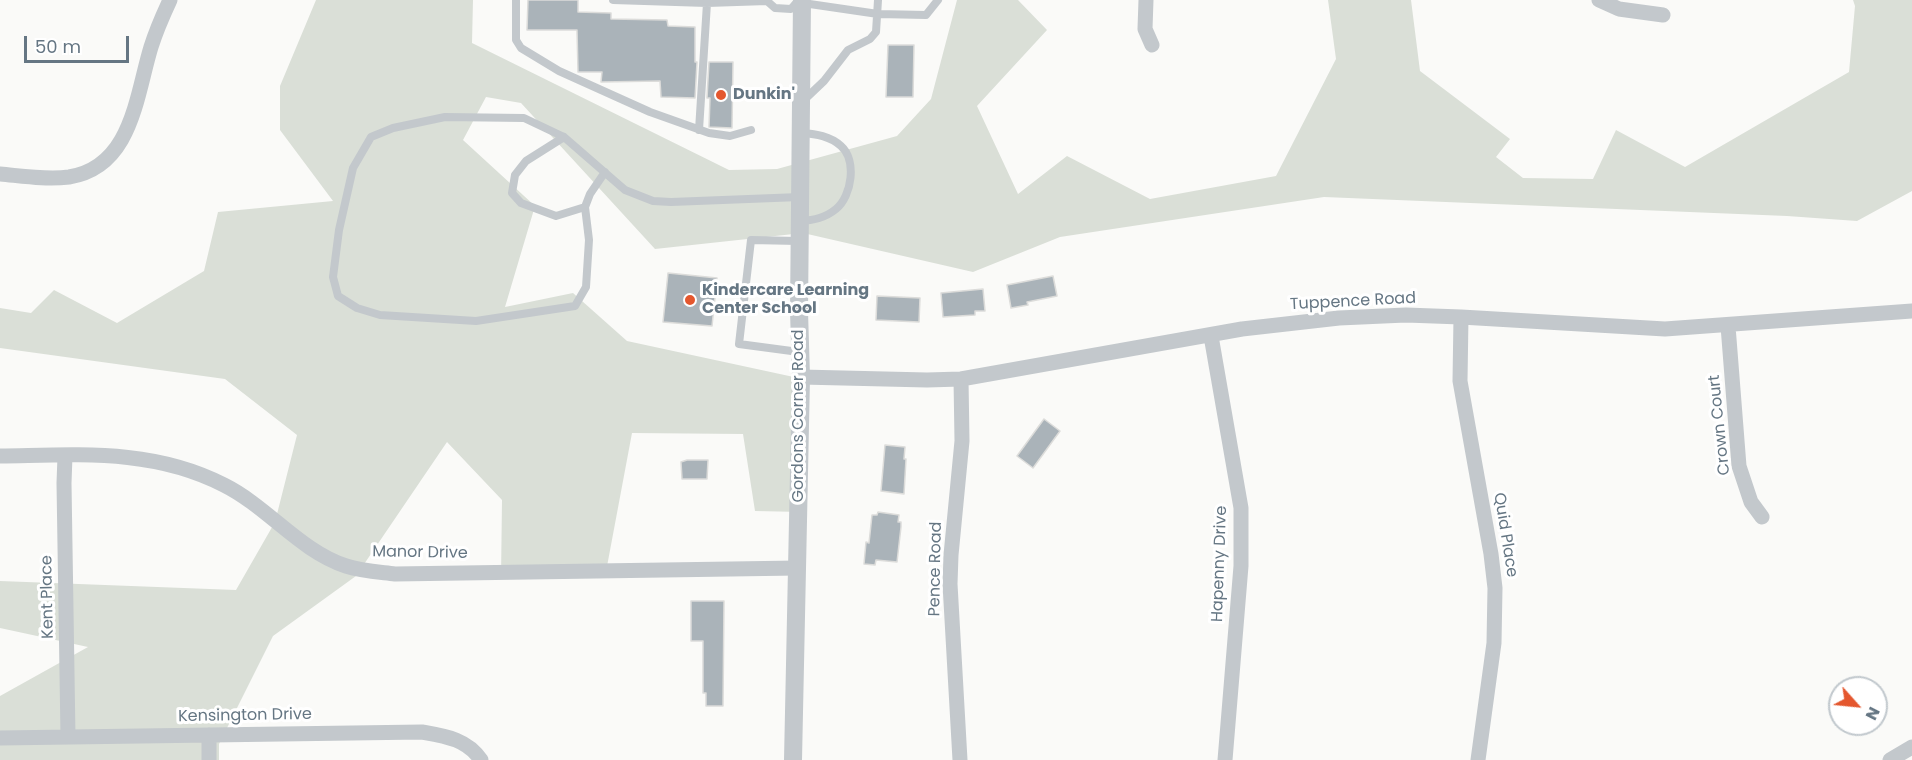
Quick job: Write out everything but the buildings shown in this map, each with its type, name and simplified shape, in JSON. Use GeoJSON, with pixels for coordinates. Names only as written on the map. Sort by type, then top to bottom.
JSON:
{"type":"FeatureCollection","features":[{"type":"Feature","properties":{"kind":"street"},"geometry":{"type":"LineString","coordinates":[[0,174],[40,178],[68,177],[94,168],[113,152],[130,123],[151,45],[170,0]]}},
{"type":"Feature","properties":{"kind":"street"},"geometry":{"type":"LineString","coordinates":[[1146,0],[1145,29],[1152,45]]}},
{"type":"Feature","properties":{"kind":"street"},"geometry":{"type":"LineString","coordinates":[[1599,0],[1619,9],[1663,15]]}},
{"type":"Feature","properties":{"kind":"street","name":"Gordons Corner Road"},"geometry":{"type":"LineString","coordinates":[[793,760],[801,377],[799,352],[801,103],[799,1]]}},
{"type":"Feature","properties":{"kind":"street","name":"Tuppence Road"},"geometry":{"type":"LineString","coordinates":[[801,377],[961,379],[1254,328],[1339,318],[1406,315],[1635,328],[1728,326],[1912,311]]}},
{"type":"Feature","properties":{"kind":"street","name":"Quid Place"},"geometry":{"type":"LineString","coordinates":[[1461,317],[1460,381],[1495,588],[1494,643],[1478,760]]}},
{"type":"Feature","properties":{"kind":"street","name":"Crown Court"},"geometry":{"type":"LineString","coordinates":[[1728,326],[1740,466],[1751,502],[1762,517]]}},
{"type":"Feature","properties":{"kind":"street","name":"Hapenny Drive"},"geometry":{"type":"LineString","coordinates":[[1211,336],[1242,508],[1241,566],[1225,760]]}},
{"type":"Feature","properties":{"kind":"street","name":"Pence Road"},"geometry":{"type":"LineString","coordinates":[[960,760],[950,584],[962,441],[961,379]]}},
{"type":"Feature","properties":{"kind":"street","name":"Manor Drive"},"geometry":{"type":"LineString","coordinates":[[0,456],[122,456],[175,466],[225,485],[255,503],[325,557],[369,572],[395,574],[798,568]]}},
{"type":"Feature","properties":{"kind":"street","name":"Kent Place"},"geometry":{"type":"LineString","coordinates":[[65,456],[68,737]]}},
{"type":"Feature","properties":{"kind":"street","name":"Kensington Drive"},"geometry":{"type":"LineString","coordinates":[[0,738],[422,732],[458,741],[470,747],[481,760]]}},
{"type":"Feature","properties":{"kind":"street"},"geometry":{"type":"LineString","coordinates":[[208,760],[209,735]]}},
{"type":"Feature","properties":{"kind":"street"},"geometry":{"type":"LineString","coordinates":[[1890,760],[1912,747]]}},
{"type":"Feature","properties":{"kind":"lane"},"geometry":{"type":"LineString","coordinates":[[516,0],[516,40],[528,53],[597,89],[699,130],[721,136],[751,130]]}},
{"type":"Feature","properties":{"kind":"lane"},"geometry":{"type":"LineString","coordinates":[[613,0],[707,3],[767,1],[775,8],[791,9],[799,1],[878,14],[926,15],[938,0]]}},
{"type":"Feature","properties":{"kind":"lane"},"geometry":{"type":"LineString","coordinates":[[801,103],[825,81],[848,50],[870,39],[876,32],[878,0]]}},
{"type":"Feature","properties":{"kind":"lane"},"geometry":{"type":"LineString","coordinates":[[699,130],[707,3]]}},
{"type":"Feature","properties":{"kind":"lane"},"geometry":{"type":"LineString","coordinates":[[605,172],[590,194],[585,207],[589,240],[586,286],[575,306],[476,321],[380,315],[357,308],[338,297],[333,277],[339,230],[353,168],[371,137],[393,128],[445,117],[524,118],[564,137],[605,172],[625,190],[653,201],[800,197]]}},
{"type":"Feature","properties":{"kind":"lane"},"geometry":{"type":"LineString","coordinates":[[800,221],[822,218],[838,207],[846,193],[850,164],[847,152],[832,139],[801,132]]}},
{"type":"Feature","properties":{"kind":"lane"},"geometry":{"type":"LineString","coordinates":[[564,137],[526,161],[515,175],[512,193],[522,203],[556,216],[585,207]]}},
{"type":"Feature","properties":{"kind":"lane"},"geometry":{"type":"LineString","coordinates":[[799,352],[739,344],[751,240],[800,241]]}},
{"type":"Feature","properties":{"kind":"shaded area"},"geometry":{"type":"Polygon","coordinates":[[[316,0],[473,0],[472,43],[729,170],[777,169],[897,136],[931,99],[957,0],[1018,0],[1047,30],[977,106],[1018,194],[1067,156],[1150,199],[1276,176],[1336,59],[1328,0],[1411,0],[1420,71],[1510,139],[1496,157],[1523,178],[1593,179],[1616,130],[1685,167],[1849,72],[1855,6],[1853,0],[1912,0],[1912,191],[1857,221],[1787,216],[1324,197],[1060,237],[973,272],[803,233],[655,249],[521,103],[486,97],[463,140],[535,206],[505,307],[573,293],[627,341],[803,379],[802,512],[755,511],[743,434],[632,433],[605,577],[501,578],[502,500],[447,442],[356,576],[273,636],[219,744],[219,760],[0,760],[0,696],[88,647],[0,628],[0,581],[236,590],[275,522],[297,435],[225,379],[0,348],[0,308],[31,313],[54,290],[117,323],[204,271],[218,212],[333,201],[280,130],[280,86],[316,0]]]}},
{"type":"Feature","properties":{"kind":"place","name":"Dunkin'"},"geometry":{"type":"Point","coordinates":[721,95]}},
{"type":"Feature","properties":{"kind":"place","name":"Kindercare Learning Center School"},"geometry":{"type":"Point","coordinates":[690,300]}}]}
